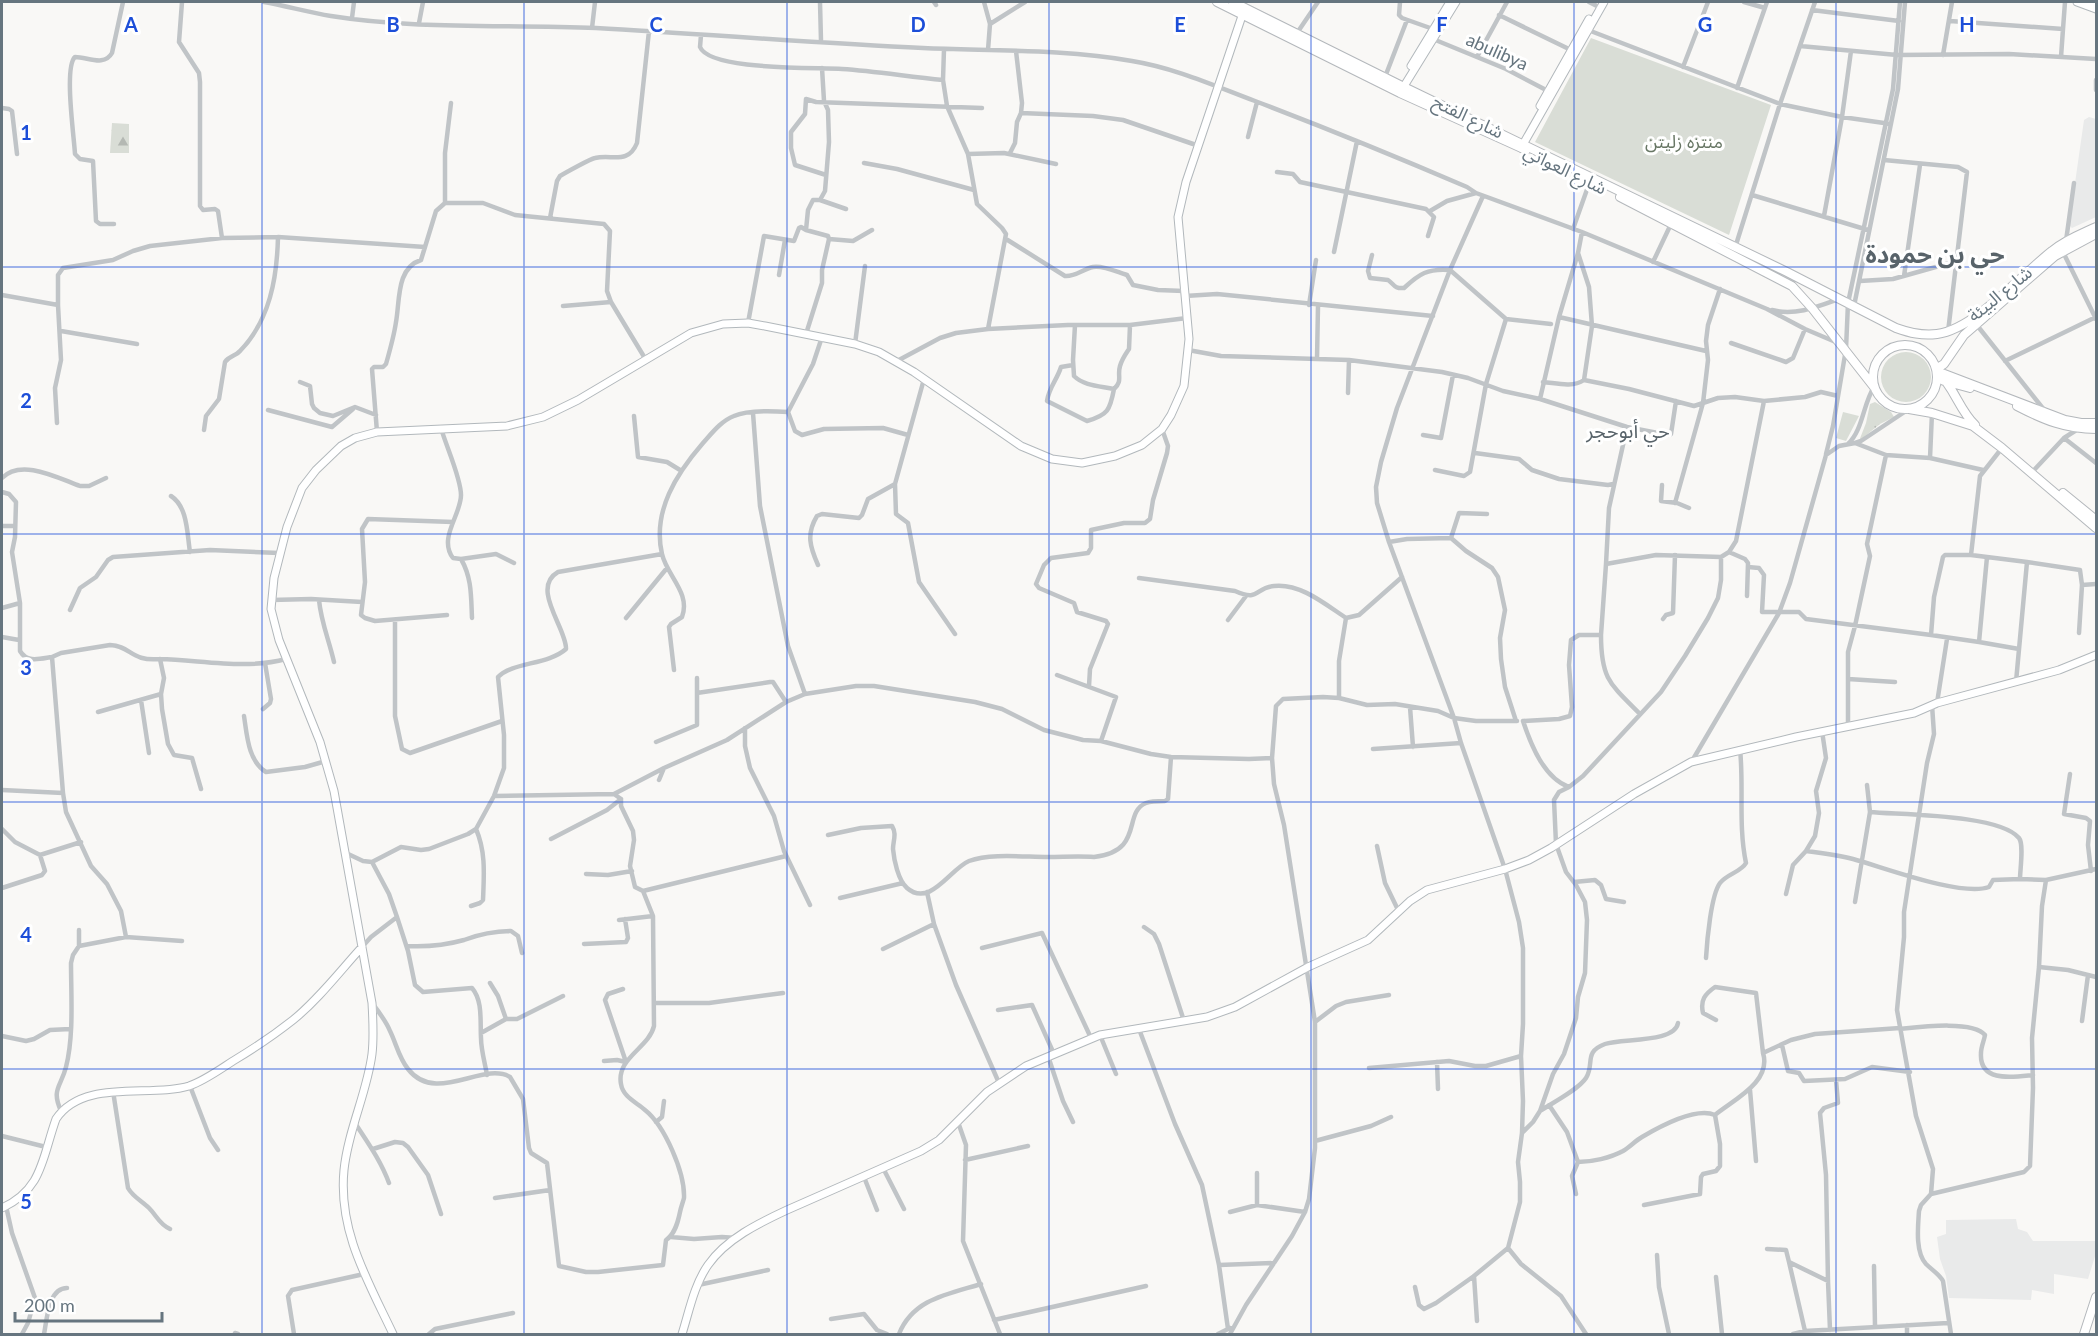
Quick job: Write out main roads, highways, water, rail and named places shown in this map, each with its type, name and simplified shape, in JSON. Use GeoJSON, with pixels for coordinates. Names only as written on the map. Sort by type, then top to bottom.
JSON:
{"type":"FeatureCollection","features":[{"type":"Feature","properties":{"kind":"main road","name":"شارع العواتي"},"geometry":{"type":"LineString","coordinates":[[1217,2],[1244,11],[1400,89],[1520,145],[1671,224],[1785,280],[1812,308],[1875,387]]}},
{"type":"Feature","properties":{"kind":"main road"},"geometry":{"type":"LineString","coordinates":[[1233,2],[1244,11],[1297,33],[1385,77],[1400,89]]}},
{"type":"Feature","properties":{"kind":"main road","name":"شارع الفتح"},"geometry":{"type":"LineString","coordinates":[[1520,145],[1896,328]]}},
{"type":"Feature","properties":{"kind":"main road","name":"شارع البيئة"},"geometry":{"type":"LineString","coordinates":[[1896,328],[1922,335],[1948,332],[1975,316],[2066,241],[2097,227]]}},
{"type":"Feature","properties":{"kind":"main road","name":"شارع البيئة"},"geometry":{"type":"LineString","coordinates":[[1936,372],[1976,324],[2062,251],[2097,234]]}},
{"type":"Feature","properties":{"kind":"main road"},"geometry":{"type":"LineString","coordinates":[[1896,328],[1910,345],[1930,357],[1936,372],[1935,387],[1926,402],[1909,409]]}},
{"type":"Feature","properties":{"kind":"main road"},"geometry":{"type":"LineString","coordinates":[[1922,335],[1910,345],[1892,348],[1878,360],[1873,378],[1875,387],[1884,402],[1900,409],[1932,413],[1973,426],[2097,528]]}},
{"type":"Feature","properties":{"kind":"main road"},"geometry":{"type":"LineString","coordinates":[[1936,372],[1946,381],[1971,422],[2097,520]]}},
{"type":"Feature","properties":{"kind":"main road"},"geometry":{"type":"LineString","coordinates":[[1936,372],[2073,422],[2097,423]]}},
{"type":"Feature","properties":{"kind":"main road"},"geometry":{"type":"LineString","coordinates":[[1946,381],[1994,394],[2039,418],[2061,426],[2097,429]]}},
{"type":"Feature","properties":{"kind":"main road"},"geometry":{"type":"LineString","coordinates":[[2085,1334],[2097,1297]]}},
{"type":"Feature","properties":{"kind":"district","name":"حي بن حمودة"},"geometry":{"type":"Point","coordinates":[1935,255]}},
{"type":"Feature","properties":{"kind":"district","name":"حي أبوحجر"},"geometry":{"type":"Point","coordinates":[1628,431]}},
{"type":"Feature","properties":{"kind":"park label","name":"منتزه زليتن"},"geometry":{"type":"Point","coordinates":[1684,142]}}]}
